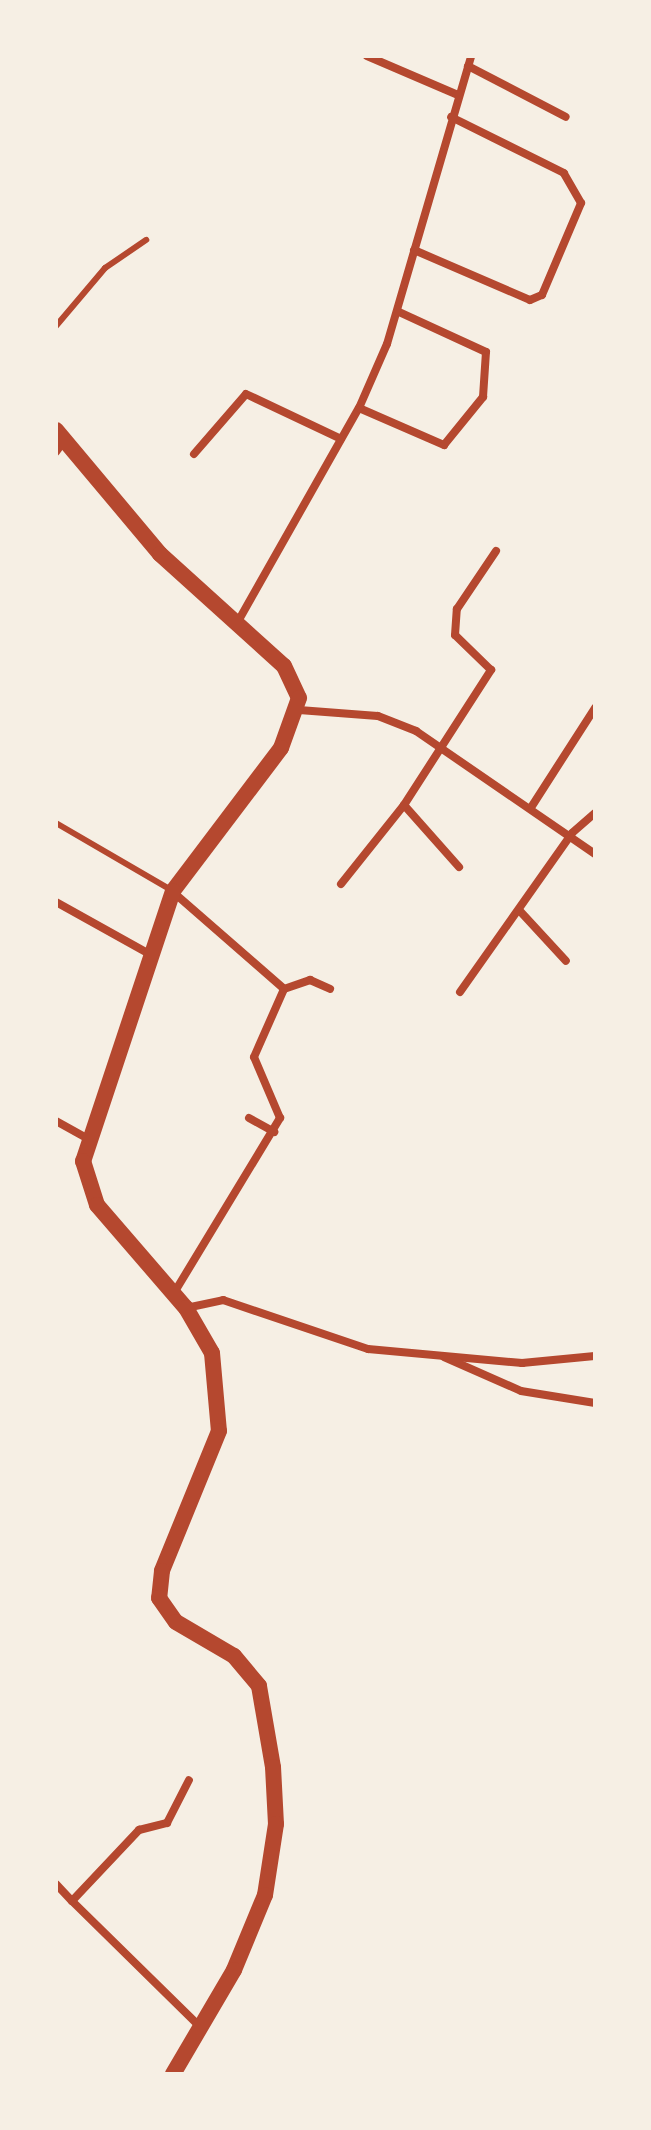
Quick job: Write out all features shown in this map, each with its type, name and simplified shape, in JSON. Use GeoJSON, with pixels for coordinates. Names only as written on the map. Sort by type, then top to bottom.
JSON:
{"type":"FeatureCollection","features":[{"type":"Feature","properties":{"kind":"main road"},"geometry":{"type":"LineString","coordinates":[[59,441],[160,554],[284,666],[299,710],[281,748],[173,891],[154,956],[88,1139],[84,1172],[97,1205],[186,1308],[218,1376],[219,1431],[162,1571],[159,1598],[176,1622],[234,1656],[259,1686],[276,1824],[265,1895],[250,1937],[197,2024],[173,2074]]}},
{"type":"Feature","properties":{"kind":"street"},"geometry":{"type":"LineString","coordinates":[[367,56],[458,95]]}},
{"type":"Feature","properties":{"kind":"street"},"geometry":{"type":"LineString","coordinates":[[236,625],[359,408],[399,312],[469,61],[566,117]]}},
{"type":"Feature","properties":{"kind":"street"},"geometry":{"type":"LineString","coordinates":[[414,250],[530,300],[542,295],[581,203],[564,173],[451,117]]}},
{"type":"Feature","properties":{"kind":"street"},"geometry":{"type":"LineString","coordinates":[[359,408],[444,445],[483,397],[486,352],[399,312]]}},
{"type":"Feature","properties":{"kind":"street"},"geometry":{"type":"LineString","coordinates":[[194,454],[246,394],[341,439]]}},
{"type":"Feature","properties":{"kind":"street"},"geometry":{"type":"LineString","coordinates":[[341,884],[404,805],[491,670],[455,635],[457,609],[496,551]]}},
{"type":"Feature","properties":{"kind":"street"},"geometry":{"type":"LineString","coordinates":[[532,806],[595,708]]}},
{"type":"Feature","properties":{"kind":"street"},"geometry":{"type":"LineString","coordinates":[[299,710],[378,716],[443,748],[572,833],[595,854]]}},
{"type":"Feature","properties":{"kind":"street"},"geometry":{"type":"LineString","coordinates":[[404,805],[459,867]]}},
{"type":"Feature","properties":{"kind":"street"},"geometry":{"type":"LineString","coordinates":[[460,992],[572,833],[595,813]]}},
{"type":"Feature","properties":{"kind":"street"},"geometry":{"type":"LineString","coordinates":[[173,891],[284,989]]}},
{"type":"Feature","properties":{"kind":"street"},"geometry":{"type":"LineString","coordinates":[[56,902],[154,956]]}},
{"type":"Feature","properties":{"kind":"street"},"geometry":{"type":"LineString","coordinates":[[519,910],[566,961]]}},
{"type":"Feature","properties":{"kind":"street"},"geometry":{"type":"LineString","coordinates":[[174,1293],[280,1118],[254,1057],[284,989],[310,980],[330,989]]}},
{"type":"Feature","properties":{"kind":"street"},"geometry":{"type":"LineString","coordinates":[[249,1118],[274,1132]]}},
{"type":"Feature","properties":{"kind":"street"},"geometry":{"type":"LineString","coordinates":[[56,1121],[88,1139]]}},
{"type":"Feature","properties":{"kind":"street"},"geometry":{"type":"LineString","coordinates":[[186,1308],[223,1300],[368,1349],[522,1363],[595,1356]]}},
{"type":"Feature","properties":{"kind":"street"},"geometry":{"type":"LineString","coordinates":[[436,1354],[521,1391],[595,1403]]}},
{"type":"Feature","properties":{"kind":"street"},"geometry":{"type":"LineString","coordinates":[[72,1901],[139,1830],[167,1823],[189,1780]]}},
{"type":"Feature","properties":{"kind":"street"},"geometry":{"type":"LineString","coordinates":[[56,1884],[197,2024]]}},
{"type":"Feature","properties":{"kind":"lane"},"geometry":{"type":"LineString","coordinates":[[56,326],[105,268],[146,240]]}},
{"type":"Feature","properties":{"kind":"lane"},"geometry":{"type":"LineString","coordinates":[[56,823],[173,891]]}}]}
